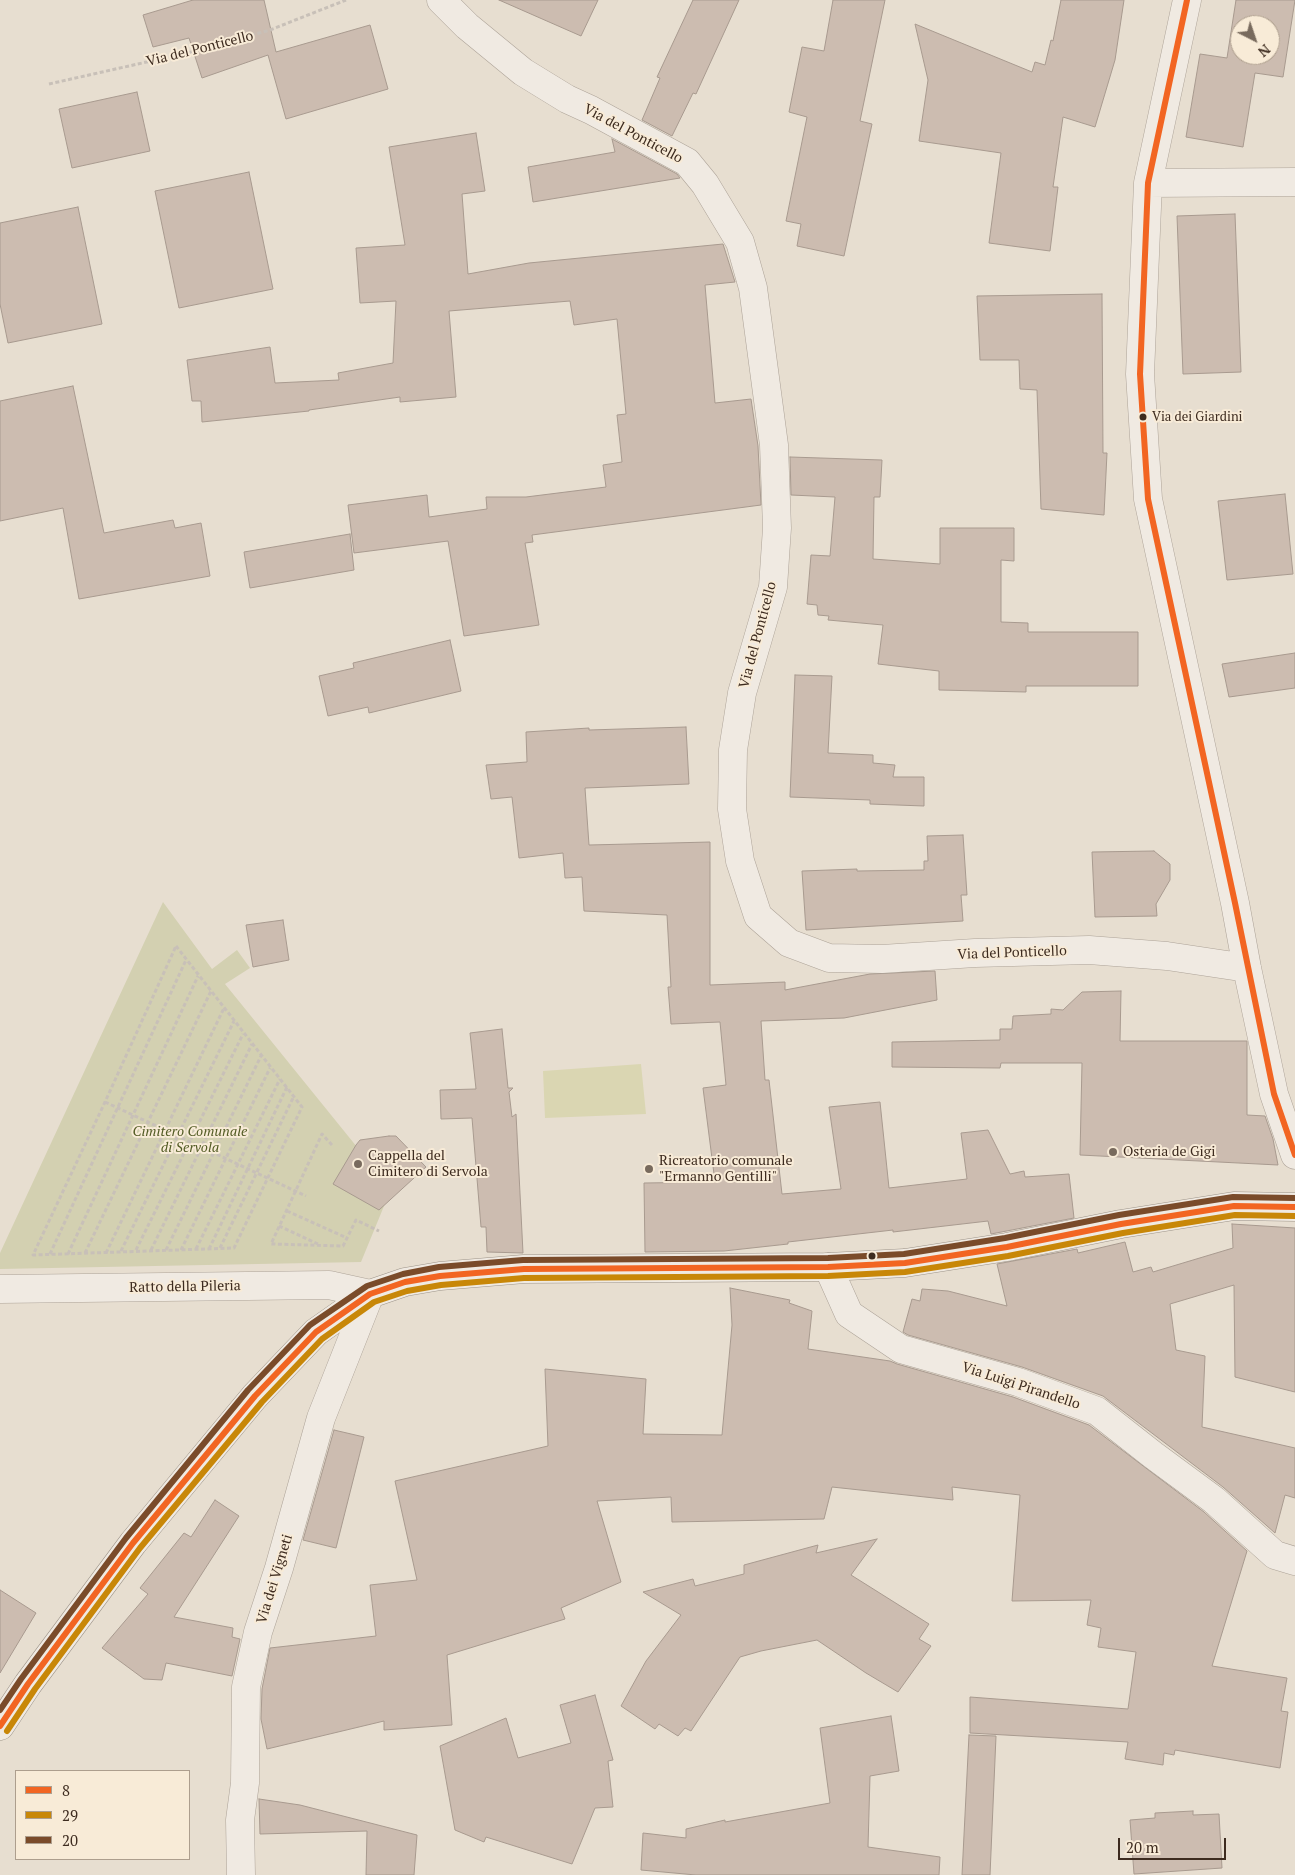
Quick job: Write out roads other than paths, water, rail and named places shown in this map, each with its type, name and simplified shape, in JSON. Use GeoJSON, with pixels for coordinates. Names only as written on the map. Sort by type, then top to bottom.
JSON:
{"type":"FeatureCollection","features":[{"type":"Feature","properties":{"kind":"street","name":"Via del Ponticello"},"geometry":{"type":"LineString","coordinates":[[441,0],[467,26],[523,72],[567,99],[687,162],[705,184],[740,242],[753,288],[774,445],[777,528],[773,587],[742,693],[733,750],[732,808],[740,860],[758,916],[789,943],[829,958],[882,959],[975,953],[1089,950],[1168,956],[1247,968]]}},
{"type":"Feature","properties":{"kind":"street"},"geometry":{"type":"LineString","coordinates":[[1187,0],[1148,183],[1140,374],[1148,499],[1274,1094],[1295,1155]]}},
{"type":"Feature","properties":{"kind":"street"},"geometry":{"type":"LineString","coordinates":[[1148,183],[1295,182]]}},
{"type":"Feature","properties":{"kind":"street"},"geometry":{"type":"LineString","coordinates":[[0,1726],[28,1684],[132,1542],[255,1396],[316,1332],[370,1294],[405,1282],[440,1276],[524,1269],[828,1267],[905,1263],[1007,1247],[1121,1224],[1234,1206],[1295,1207]]}},
{"type":"Feature","properties":{"kind":"street","name":"Via Luigi Pirandello"},"geometry":{"type":"LineString","coordinates":[[828,1267],[849,1314],[901,1349],[1018,1382],[1097,1411],[1214,1500],[1275,1555],[1295,1561]]}},
{"type":"Feature","properties":{"kind":"street","name":"Ratto della Pileria"},"geometry":{"type":"LineString","coordinates":[[0,1289],[330,1285],[370,1294]]}},
{"type":"Feature","properties":{"kind":"street","name":"Via dei Vigneti"},"geometry":{"type":"LineString","coordinates":[[241,1875],[240,1820],[245,1783],[246,1687],[258,1632],[279,1568],[321,1418],[370,1294]]}},
{"type":"Feature","properties":{"kind":"place","name":"Via dei Giardini"},"geometry":{"type":"Point","coordinates":[1143,417]}},
{"type":"Feature","properties":{"kind":"place","name":"Osteria de Gigi"},"geometry":{"type":"Point","coordinates":[1113,1152]}},
{"type":"Feature","properties":{"kind":"place","name":"Cappella del Cimitero di Servola"},"geometry":{"type":"Point","coordinates":[358,1164]}},
{"type":"Feature","properties":{"kind":"place","name":"Ricreatorio comunale \"Ermanno Gentilli\""},"geometry":{"type":"Point","coordinates":[649,1169]}},
{"type":"Feature","properties":{"kind":"park label","name":"Cimitero Comunale di Servola"},"geometry":{"type":"Point","coordinates":[190,1140]}}]}
